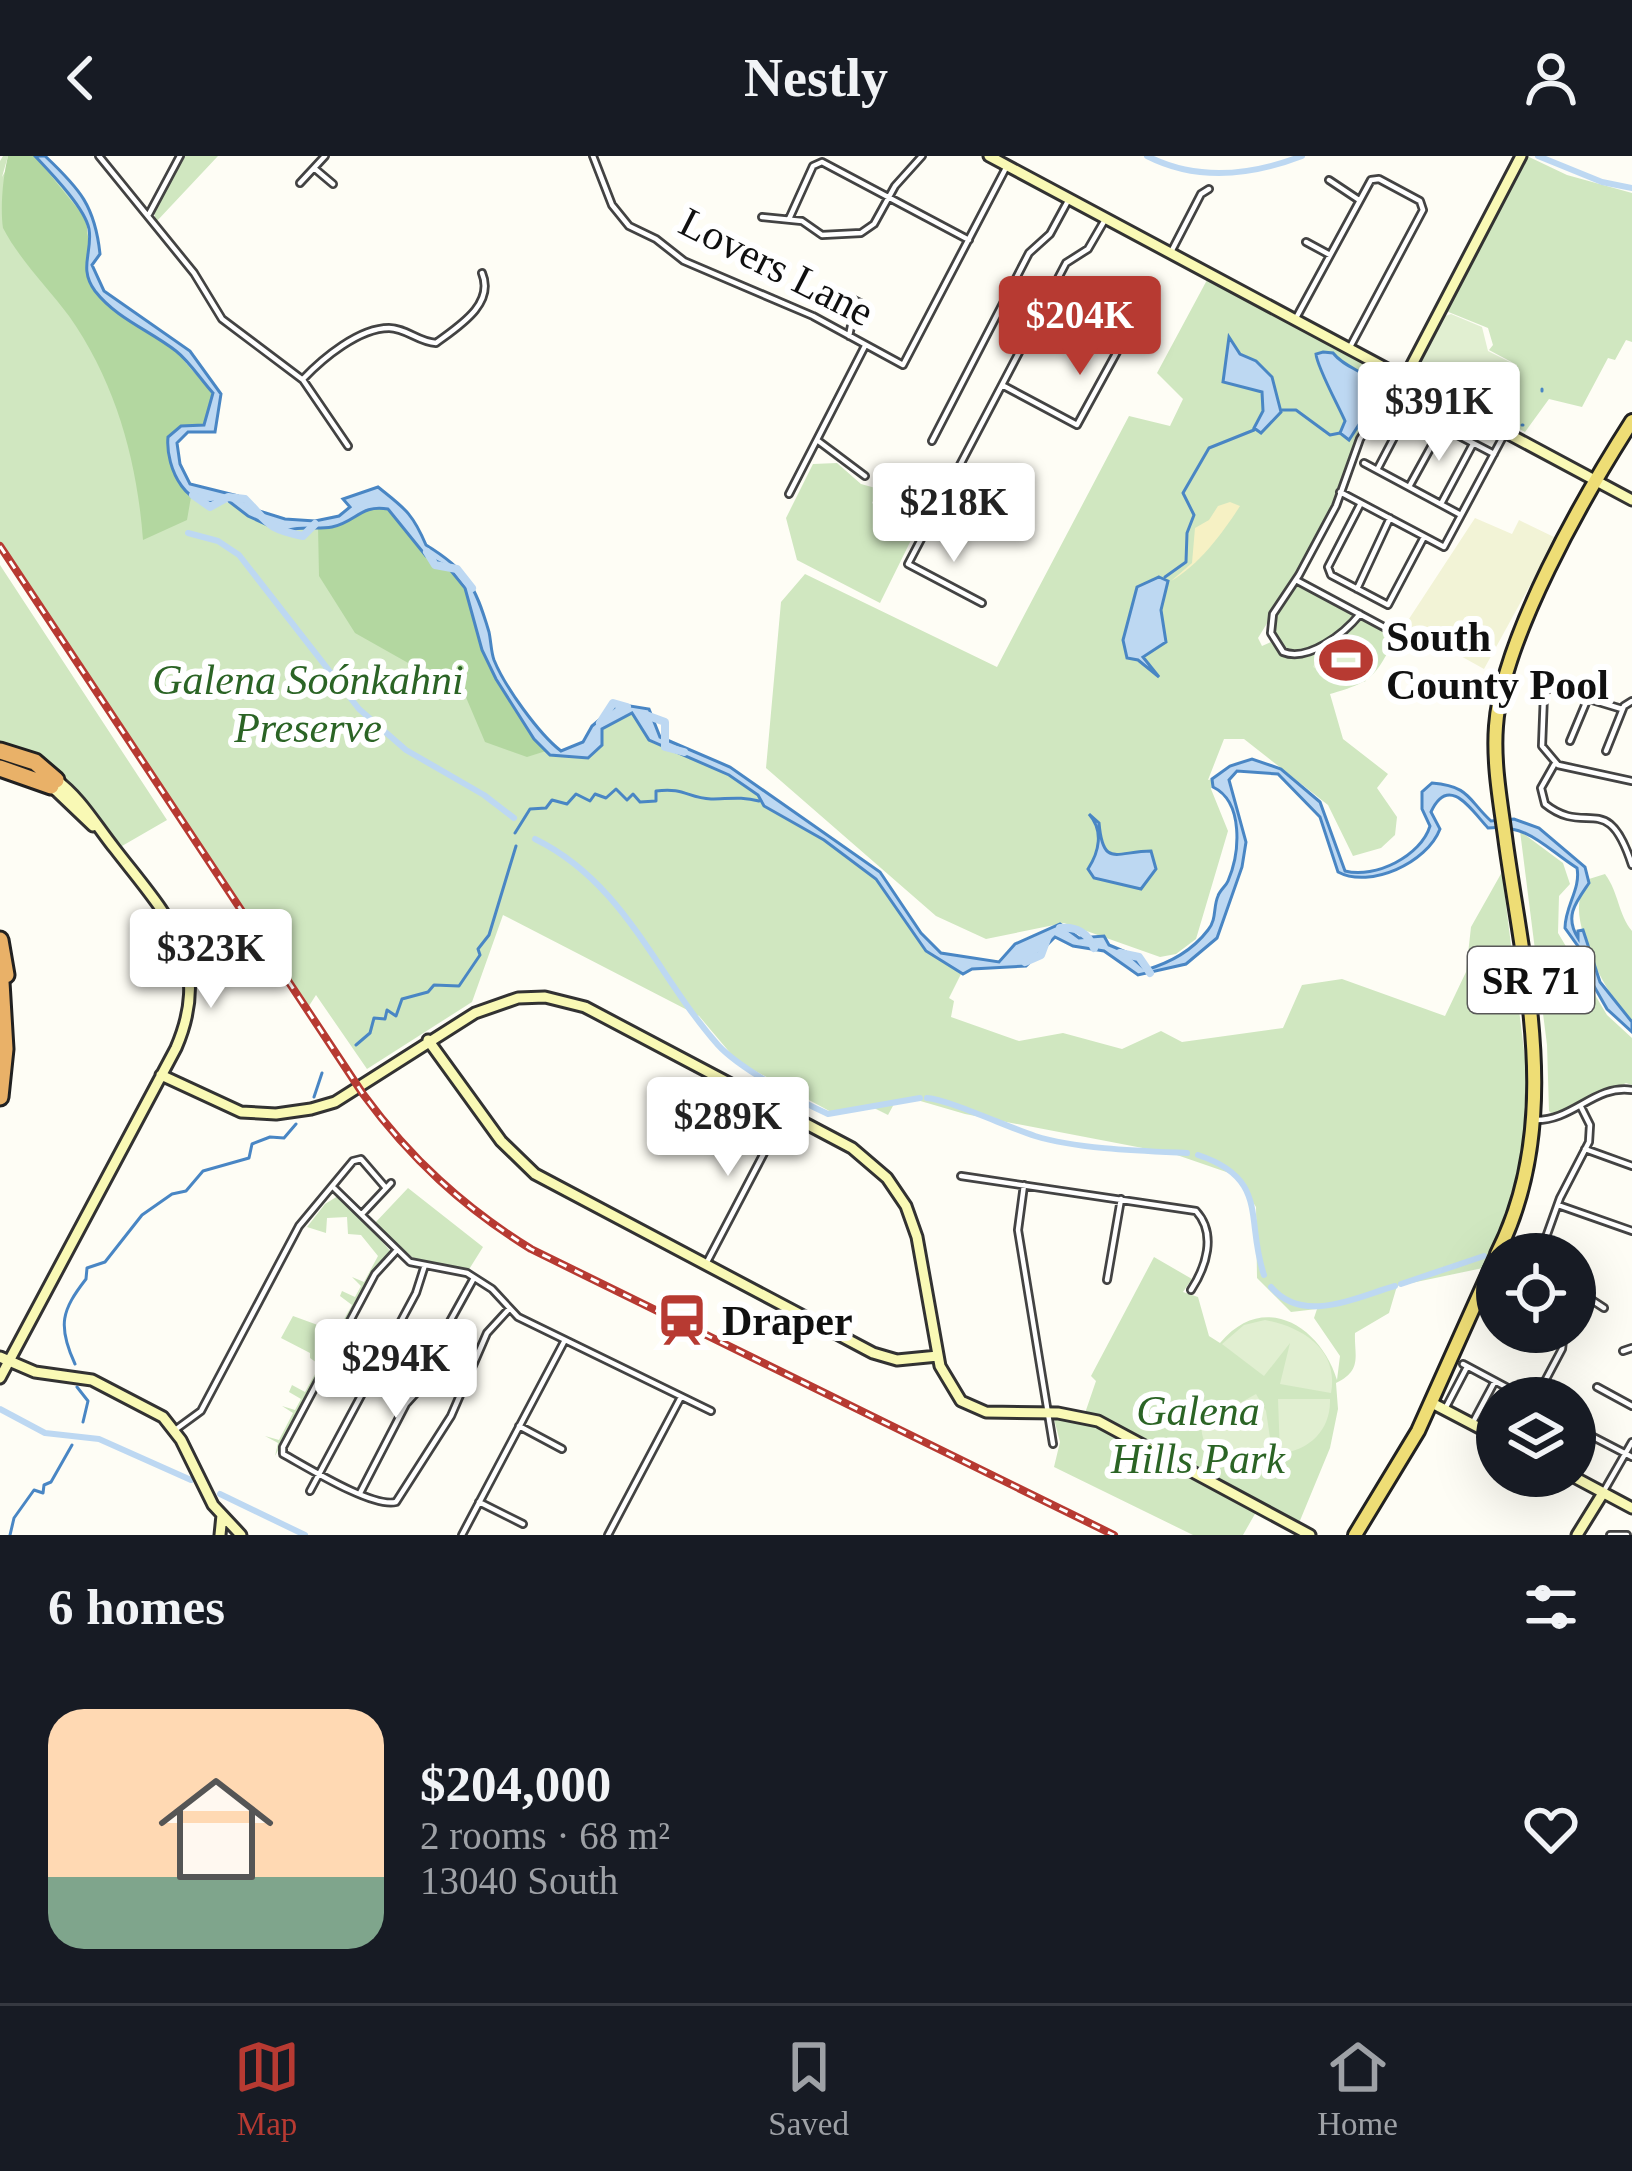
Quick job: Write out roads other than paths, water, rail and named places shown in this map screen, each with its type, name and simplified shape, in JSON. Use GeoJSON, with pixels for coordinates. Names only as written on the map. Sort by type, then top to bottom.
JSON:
{"type":"FeatureCollection","features":[{"type":"Feature","properties":{"kind":"highway"},"geometry":{"type":"LineString","coordinates":[[0,760],[53,783]]}},
{"type":"Feature","properties":{"kind":"highway"},"geometry":{"type":"LineString","coordinates":[[0,940],[9,1010],[0,1097]]}},
{"type":"Feature","properties":{"kind":"highway"},"geometry":{"type":"LineString","coordinates":[[0,965],[5,1049]]}},
{"type":"Feature","properties":{"kind":"main road","name":"SR 71"},"geometry":{"type":"LineString","coordinates":[[1509,1233],[1526,1197],[1538,1120],[1541,1058],[1496,727],[1507,666],[1520,631],[1631,424]]}},
{"type":"Feature","properties":{"kind":"main road","name":"SR 71"},"geometry":{"type":"LineString","coordinates":[[1355,1535],[1413,1434],[1476,1304]]}},
{"type":"Feature","properties":{"kind":"main road","name":"SR 71"},"geometry":{"type":"LineString","coordinates":[[1474,1308],[1476,1304]]}},
{"type":"Feature","properties":{"kind":"main road","name":"SR 71"},"geometry":{"type":"LineString","coordinates":[[1413,1434],[1438,1406],[1446,1368]]}},
{"type":"Feature","properties":{"kind":"street"},"geometry":{"type":"LineString","coordinates":[[99,156],[194,272],[222,319],[303,380],[348,446]]}},
{"type":"Feature","properties":{"kind":"street"},"geometry":{"type":"LineString","coordinates":[[148,215],[180,156]]}},
{"type":"Feature","properties":{"kind":"street"},"geometry":{"type":"LineString","coordinates":[[300,183],[325,156]]}},
{"type":"Feature","properties":{"kind":"street","name":"Lovers Lane"},"geometry":{"type":"LineString","coordinates":[[593,156],[612,205],[629,226],[684,261],[713,270],[904,365],[969,240]]}},
{"type":"Feature","properties":{"kind":"street"},"geometry":{"type":"LineString","coordinates":[[762,217],[802,221],[823,236],[857,234],[874,224],[922,156]]}},
{"type":"Feature","properties":{"kind":"street"},"geometry":{"type":"LineString","coordinates":[[989,156],[1010,161],[1069,199],[1632,500]]}},
{"type":"Feature","properties":{"kind":"street"},"geometry":{"type":"LineString","coordinates":[[1360,614],[1346,628],[1300,655],[1283,652],[1272,639],[1273,614],[1297,580],[1360,440],[1403,375],[1521,156]]}},
{"type":"Feature","properties":{"kind":"street"},"geometry":{"type":"LineString","coordinates":[[789,219],[818,162],[969,240],[1010,161]]}},
{"type":"Feature","properties":{"kind":"street"},"geometry":{"type":"LineString","coordinates":[[314,167],[333,184]]}},
{"type":"Feature","properties":{"kind":"street"},"geometry":{"type":"LineString","coordinates":[[1296,318],[1374,178],[1420,201],[1424,207],[1350,346]]}},
{"type":"Feature","properties":{"kind":"street"},"geometry":{"type":"LineString","coordinates":[[1329,180],[1359,200]]}},
{"type":"Feature","properties":{"kind":"street"},"geometry":{"type":"LineString","coordinates":[[1171,252],[1209,189]]}},
{"type":"Feature","properties":{"kind":"street"},"geometry":{"type":"LineString","coordinates":[[932,440],[1029,253],[1050,234],[1069,199]]}},
{"type":"Feature","properties":{"kind":"street"},"geometry":{"type":"LineString","coordinates":[[982,603],[908,564],[1066,263],[1088,249],[1106,218]]}},
{"type":"Feature","properties":{"kind":"street"},"geometry":{"type":"LineString","coordinates":[[1306,242],[1330,255]]}},
{"type":"Feature","properties":{"kind":"street"},"geometry":{"type":"LineString","coordinates":[[303,380],[317,364],[367,332],[392,327],[423,343],[436,343],[482,305],[487,284],[482,272]]}},
{"type":"Feature","properties":{"kind":"street"},"geometry":{"type":"LineString","coordinates":[[848,297],[864,305]]}},
{"type":"Feature","properties":{"kind":"street"},"geometry":{"type":"LineString","coordinates":[[849,336],[856,301]]}},
{"type":"Feature","properties":{"kind":"street"},"geometry":{"type":"LineString","coordinates":[[1001,385],[1077,425],[1118,350],[1042,310]]}},
{"type":"Feature","properties":{"kind":"street"},"geometry":{"type":"LineString","coordinates":[[789,494],[866,346]]}},
{"type":"Feature","properties":{"kind":"street"},"geometry":{"type":"LineString","coordinates":[[1398,404],[1494,454]]}},
{"type":"Feature","properties":{"kind":"street"},"geometry":{"type":"LineString","coordinates":[[1377,470],[1409,410]]}},
{"type":"Feature","properties":{"kind":"street"},"geometry":{"type":"LineString","coordinates":[[1409,487],[1442,427]]}},
{"type":"Feature","properties":{"kind":"street"},"geometry":{"type":"LineString","coordinates":[[1340,492],[1444,547],[1506,431]]}},
{"type":"Feature","properties":{"kind":"street"},"geometry":{"type":"LineString","coordinates":[[817,440],[866,476]]}},
{"type":"Feature","properties":{"kind":"street"},"geometry":{"type":"LineString","coordinates":[[1441,504],[1473,444]]}},
{"type":"Feature","properties":{"kind":"street"},"geometry":{"type":"LineString","coordinates":[[1364,463],[1461,515]]}},
{"type":"Feature","properties":{"kind":"street"},"geometry":{"type":"LineString","coordinates":[[954,476],[1016,508],[1028,508]]}},
{"type":"Feature","properties":{"kind":"street"},"geometry":{"type":"LineString","coordinates":[[1361,503],[1328,567],[1331,575],[1388,605],[1424,536]]}},
{"type":"Feature","properties":{"kind":"street"},"geometry":{"type":"LineString","coordinates":[[1358,589],[1390,518]]}},
{"type":"Feature","properties":{"kind":"street"},"geometry":{"type":"LineString","coordinates":[[1297,580],[1395,633]]}},
{"type":"Feature","properties":{"kind":"street"},"geometry":{"type":"LineString","coordinates":[[1622,709],[1553,686],[1546,688],[1542,742],[1555,764],[1632,781]]}},
{"type":"Feature","properties":{"kind":"street"},"geometry":{"type":"LineString","coordinates":[[1570,740],[1588,698]]}},
{"type":"Feature","properties":{"kind":"street"},"geometry":{"type":"LineString","coordinates":[[1606,751],[1622,709],[1632,701]]}},
{"type":"Feature","properties":{"kind":"street"},"geometry":{"type":"LineString","coordinates":[[1555,764],[1541,788],[1545,804],[1557,812],[1612,823],[1622,835],[1632,865]]}},
{"type":"Feature","properties":{"kind":"street"},"geometry":{"type":"LineString","coordinates":[[0,1378],[4,1359],[183,1032],[190,1001],[182,942],[102,833],[53,783]]}},
{"type":"Feature","properties":{"kind":"street"},"geometry":{"type":"LineString","coordinates":[[161,1075],[242,1112],[288,1113],[335,1102],[428,1040],[493,1005],[533,997],[585,1006],[861,1155],[901,1196],[916,1237],[938,1356],[951,1390],[969,1406],[1000,1414],[1050,1413],[1098,1421],[1310,1535]]}},
{"type":"Feature","properties":{"kind":"street"},"geometry":{"type":"LineString","coordinates":[[428,1040],[523,1165],[873,1353],[897,1360],[938,1356]]}},
{"type":"Feature","properties":{"kind":"street"},"geometry":{"type":"LineString","coordinates":[[1538,1120],[1558,1119],[1613,1089],[1632,1090]]}},
{"type":"Feature","properties":{"kind":"street"},"geometry":{"type":"LineString","coordinates":[[1548,1233],[1585,1149],[1590,1126],[1581,1107]]}},
{"type":"Feature","properties":{"kind":"street"},"geometry":{"type":"LineString","coordinates":[[706,1264],[785,1113]]}},
{"type":"Feature","properties":{"kind":"street"},"geometry":{"type":"LineString","coordinates":[[1585,1149],[1632,1166]]}},
{"type":"Feature","properties":{"kind":"street"},"geometry":{"type":"LineString","coordinates":[[175,1430],[201,1411],[299,1226],[358,1158],[389,1186],[362,1214]]}},
{"type":"Feature","properties":{"kind":"street"},"geometry":{"type":"LineString","coordinates":[[961,1176],[1186,1209],[1202,1216],[1208,1252],[1190,1290]]}},
{"type":"Feature","properties":{"kind":"street"},"geometry":{"type":"LineString","coordinates":[[1024,1185],[1018,1230],[1053,1444]]}},
{"type":"Feature","properties":{"kind":"street"},"geometry":{"type":"LineString","coordinates":[[334,1188],[397,1250],[424,1268],[453,1268],[474,1278],[508,1309],[711,1411]]}},
{"type":"Feature","properties":{"kind":"street"},"geometry":{"type":"LineString","coordinates":[[1108,1280],[1121,1199]]}},
{"type":"Feature","properties":{"kind":"street"},"geometry":{"type":"LineString","coordinates":[[1558,1205],[1632,1231]]}},
{"type":"Feature","properties":{"kind":"street"},"geometry":{"type":"LineString","coordinates":[[397,1250],[375,1274],[283,1454],[387,1505],[399,1499],[454,1410],[487,1334],[508,1309]]}},
{"type":"Feature","properties":{"kind":"street"},"geometry":{"type":"LineString","coordinates":[[310,1491],[416,1293],[424,1268]]}},
{"type":"Feature","properties":{"kind":"street"},"geometry":{"type":"LineString","coordinates":[[406,1403],[407,1390],[417,1382],[474,1278]]}},
{"type":"Feature","properties":{"kind":"street"},"geometry":{"type":"LineString","coordinates":[[1596,1303],[1604,1308]]}},
{"type":"Feature","properties":{"kind":"street"},"geometry":{"type":"LineString","coordinates":[[462,1535],[565,1340]]}},
{"type":"Feature","properties":{"kind":"street"},"geometry":{"type":"LineString","coordinates":[[1623,1351],[1632,1348]]}},
{"type":"Feature","properties":{"kind":"street"},"geometry":{"type":"LineString","coordinates":[[334,1351],[407,1390]]}},
{"type":"Feature","properties":{"kind":"street"},"geometry":{"type":"LineString","coordinates":[[4,1359],[49,1375],[92,1380],[155,1412],[175,1430],[203,1490],[231,1533]]}},
{"type":"Feature","properties":{"kind":"street"},"geometry":{"type":"LineString","coordinates":[[1476,1426],[1438,1406],[1465,1365],[1488,1377]]}},
{"type":"Feature","properties":{"kind":"street"},"geometry":{"type":"LineString","coordinates":[[360,1493],[406,1403],[416,1393],[417,1382]]}},
{"type":"Feature","properties":{"kind":"street"},"geometry":{"type":"LineString","coordinates":[[1597,1387],[1632,1406]]}},
{"type":"Feature","properties":{"kind":"street"},"geometry":{"type":"LineString","coordinates":[[608,1535],[681,1397]]}},
{"type":"Feature","properties":{"kind":"street"},"geometry":{"type":"LineString","coordinates":[[1472,1424],[1476,1417]]}},
{"type":"Feature","properties":{"kind":"street"},"geometry":{"type":"LineString","coordinates":[[519,1426],[562,1449]]}},
{"type":"Feature","properties":{"kind":"street"},"geometry":{"type":"LineString","coordinates":[[1596,1438],[1628,1455]]}},
{"type":"Feature","properties":{"kind":"street"},"geometry":{"type":"LineString","coordinates":[[1577,1535],[1632,1442]]}},
{"type":"Feature","properties":{"kind":"street"},"geometry":{"type":"LineString","coordinates":[[1596,1489],[1632,1508]]}},
{"type":"Feature","properties":{"kind":"street"},"geometry":{"type":"LineString","coordinates":[[479,1502],[523,1524]]}},
{"type":"Feature","properties":{"kind":"street"},"geometry":{"type":"LineString","coordinates":[[1610,1535],[1627,1535]]}},
{"type":"Feature","properties":{"kind":"water"},"geometry":{"type":"Polygon","coordinates":[[[35,156],[45,156],[57,168],[90,211],[100,254],[92,265],[104,291],[190,351],[221,394],[215,432],[188,432],[177,443],[190,484],[238,496],[256,510],[285,519],[315,521],[339,516],[350,507],[343,499],[378,487],[406,511],[426,545],[468,580],[499,671],[533,722],[561,751],[583,742],[592,726],[618,704],[649,709],[660,737],[730,767],[880,872],[921,933],[941,953],[999,962],[1015,944],[1060,924],[1079,938],[1104,936],[1109,945],[1126,952],[1146,970],[1188,950],[1213,922],[1218,896],[1232,870],[1237,829],[1230,804],[1213,787],[1212,779],[1230,766],[1252,759],[1281,769],[1320,802],[1345,871],[1357,873],[1383,868],[1407,856],[1430,826],[1422,809],[1422,792],[1432,783],[1454,787],[1491,821],[1514,819],[1539,828],[1585,867],[1589,883],[1573,909],[1572,923],[1578,938],[1578,931],[1583,930],[1600,982],[1632,1022],[1632,1032],[1607,1009],[1591,981],[1585,956],[1565,928],[1577,868],[1525,833],[1488,828],[1453,795],[1438,801],[1431,812],[1440,829],[1423,852],[1381,875],[1351,876],[1338,872],[1320,817],[1278,774],[1237,771],[1229,780],[1246,842],[1242,867],[1217,938],[1186,964],[1138,975],[1104,951],[1073,946],[1055,937],[1026,966],[972,969],[963,974],[926,951],[876,879],[824,840],[764,806],[758,795],[729,775],[649,740],[632,713],[602,729],[602,745],[588,758],[550,755],[534,739],[496,679],[482,650],[465,588],[448,567],[426,556],[388,509],[371,509],[332,527],[283,532],[248,516],[226,499],[200,501],[182,486],[170,462],[168,437],[181,426],[204,425],[213,393],[176,351],[123,317],[95,291],[87,275],[90,237],[86,221],[35,156]]]}},
{"type":"Feature","properties":{"kind":"water"},"geometry":{"type":"Polygon","coordinates":[[[1229,337],[1240,354],[1256,361],[1272,377],[1281,412],[1261,433],[1254,428],[1263,411],[1262,392],[1223,382],[1229,337]]]}},
{"type":"Feature","properties":{"kind":"water"},"geometry":{"type":"Polygon","coordinates":[[[1333,353],[1375,382],[1367,412],[1349,440],[1340,433],[1345,421],[1317,360],[1316,354],[1333,353]]]}},
{"type":"Feature","properties":{"kind":"water"},"geometry":{"type":"Polygon","coordinates":[[[1159,577],[1168,581],[1161,610],[1166,642],[1143,657],[1159,677],[1138,660],[1127,658],[1123,640],[1137,587],[1159,577]]]}},
{"type":"Feature","properties":{"kind":"water"},"geometry":{"type":"Polygon","coordinates":[[[1089,814],[1099,823],[1108,852],[1151,851],[1156,869],[1141,889],[1094,878],[1088,869],[1098,834],[1089,814]]]}},
{"type":"Feature","properties":{"kind":"waterway"},"geometry":{"type":"LineString","coordinates":[[1147,156],[1185,169],[1223,173],[1302,156]]}},
{"type":"Feature","properties":{"kind":"waterway"},"geometry":{"type":"LineString","coordinates":[[1538,156],[1602,182],[1632,188]]}},
{"type":"Feature","properties":{"kind":"waterway"},"geometry":{"type":"LineString","coordinates":[[1282,410],[1296,410],[1330,435],[1340,433]]}},
{"type":"Feature","properties":{"kind":"waterway"},"geometry":{"type":"LineString","coordinates":[[1165,577],[1186,562],[1187,533],[1194,515],[1183,493],[1209,448],[1254,430]]}},
{"type":"Feature","properties":{"kind":"waterway"},"geometry":{"type":"LineString","coordinates":[[193,495],[210,507],[228,497],[245,499],[269,523],[303,536],[315,524]]}},
{"type":"Feature","properties":{"kind":"waterway"},"geometry":{"type":"LineString","coordinates":[[188,533],[218,541],[239,555],[359,709],[406,750],[514,818]]}},
{"type":"Feature","properties":{"kind":"waterway"},"geometry":{"type":"LineString","coordinates":[[427,552],[435,565],[457,569],[472,588]]}},
{"type":"Feature","properties":{"kind":"waterway"},"geometry":{"type":"LineString","coordinates":[[600,723],[613,703],[627,707]]}},
{"type":"Feature","properties":{"kind":"waterway"},"geometry":{"type":"LineString","coordinates":[[646,715],[665,722],[665,747],[684,752]]}},
{"type":"Feature","properties":{"kind":"waterway"},"geometry":{"type":"LineString","coordinates":[[515,833],[530,809],[546,808],[552,800],[567,804],[576,794],[590,801],[595,794],[606,798],[616,789],[627,800],[633,794],[640,802],[656,801],[656,791],[673,790],[703,798],[759,801]]}},
{"type":"Feature","properties":{"kind":"waterway"},"geometry":{"type":"LineString","coordinates":[[535,839],[593,880],[637,932],[718,1045],[754,1074],[828,1114],[920,1098]]}},
{"type":"Feature","properties":{"kind":"waterway"},"geometry":{"type":"LineString","coordinates":[[356,1045],[370,1033],[374,1018],[385,1019],[387,1010],[396,1016],[402,999],[428,992],[434,985],[459,986],[489,935],[516,846]]}},
{"type":"Feature","properties":{"kind":"waterway"},"geometry":{"type":"LineString","coordinates":[[1060,928],[1081,932],[1094,948]]}},
{"type":"Feature","properties":{"kind":"waterway"},"geometry":{"type":"LineString","coordinates":[[1025,962],[1041,955],[1048,936]]}},
{"type":"Feature","properties":{"kind":"waterway"},"geometry":{"type":"LineString","coordinates":[[1120,953],[1139,957],[1150,973]]}},
{"type":"Feature","properties":{"kind":"waterway"},"geometry":{"type":"LineString","coordinates":[[314,1097],[322,1073]]}},
{"type":"Feature","properties":{"kind":"waterway"},"geometry":{"type":"LineString","coordinates":[[927,1098],[1052,1140],[1187,1153]]}},
{"type":"Feature","properties":{"kind":"waterway"},"geometry":{"type":"LineString","coordinates":[[75,1364],[65,1319],[87,1268],[105,1262],[142,1215],[172,1194],[186,1191],[203,1171],[249,1158],[252,1144],[284,1138],[296,1124]]}},
{"type":"Feature","properties":{"kind":"waterway"},"geometry":{"type":"LineString","coordinates":[[1198,1155],[1221,1165],[1246,1189],[1264,1275]]}},
{"type":"Feature","properties":{"kind":"waterway"},"geometry":{"type":"LineString","coordinates":[[1401,1284],[1476,1259]]}},
{"type":"Feature","properties":{"kind":"waterway"},"geometry":{"type":"LineString","coordinates":[[1271,1287],[1284,1298],[1314,1306],[1395,1286]]}},
{"type":"Feature","properties":{"kind":"waterway"},"geometry":{"type":"LineString","coordinates":[[77,1387],[88,1401],[83,1422]]}},
{"type":"Feature","properties":{"kind":"waterway"},"geometry":{"type":"LineString","coordinates":[[0,1409],[45,1433],[99,1439],[191,1480]]}},
{"type":"Feature","properties":{"kind":"waterway"},"geometry":{"type":"LineString","coordinates":[[10,1535],[14,1518],[34,1490],[43,1493],[72,1445]]}},
{"type":"Feature","properties":{"kind":"waterway"},"geometry":{"type":"LineString","coordinates":[[220,1494],[305,1535]]}},
{"type":"Feature","properties":{"kind":"railway"},"geometry":{"type":"LineString","coordinates":[[0,546],[363,1094],[439,1180],[531,1249],[1114,1535]]}},
{"type":"Feature","properties":{"kind":"place","name":"South County Pool"},"geometry":{"type":"Point","coordinates":[1346,660]}},
{"type":"Feature","properties":{"kind":"place","name":"Draper"},"geometry":{"type":"Point","coordinates":[682,1320]}},
{"type":"Feature","properties":{"kind":"park label","name":"Galena Soónkahni Preserve"},"geometry":{"type":"Point","coordinates":[308,703]}},
{"type":"Feature","properties":{"kind":"park label","name":"Galena Hills Park"},"geometry":{"type":"Point","coordinates":[1198,1434]}}]}
